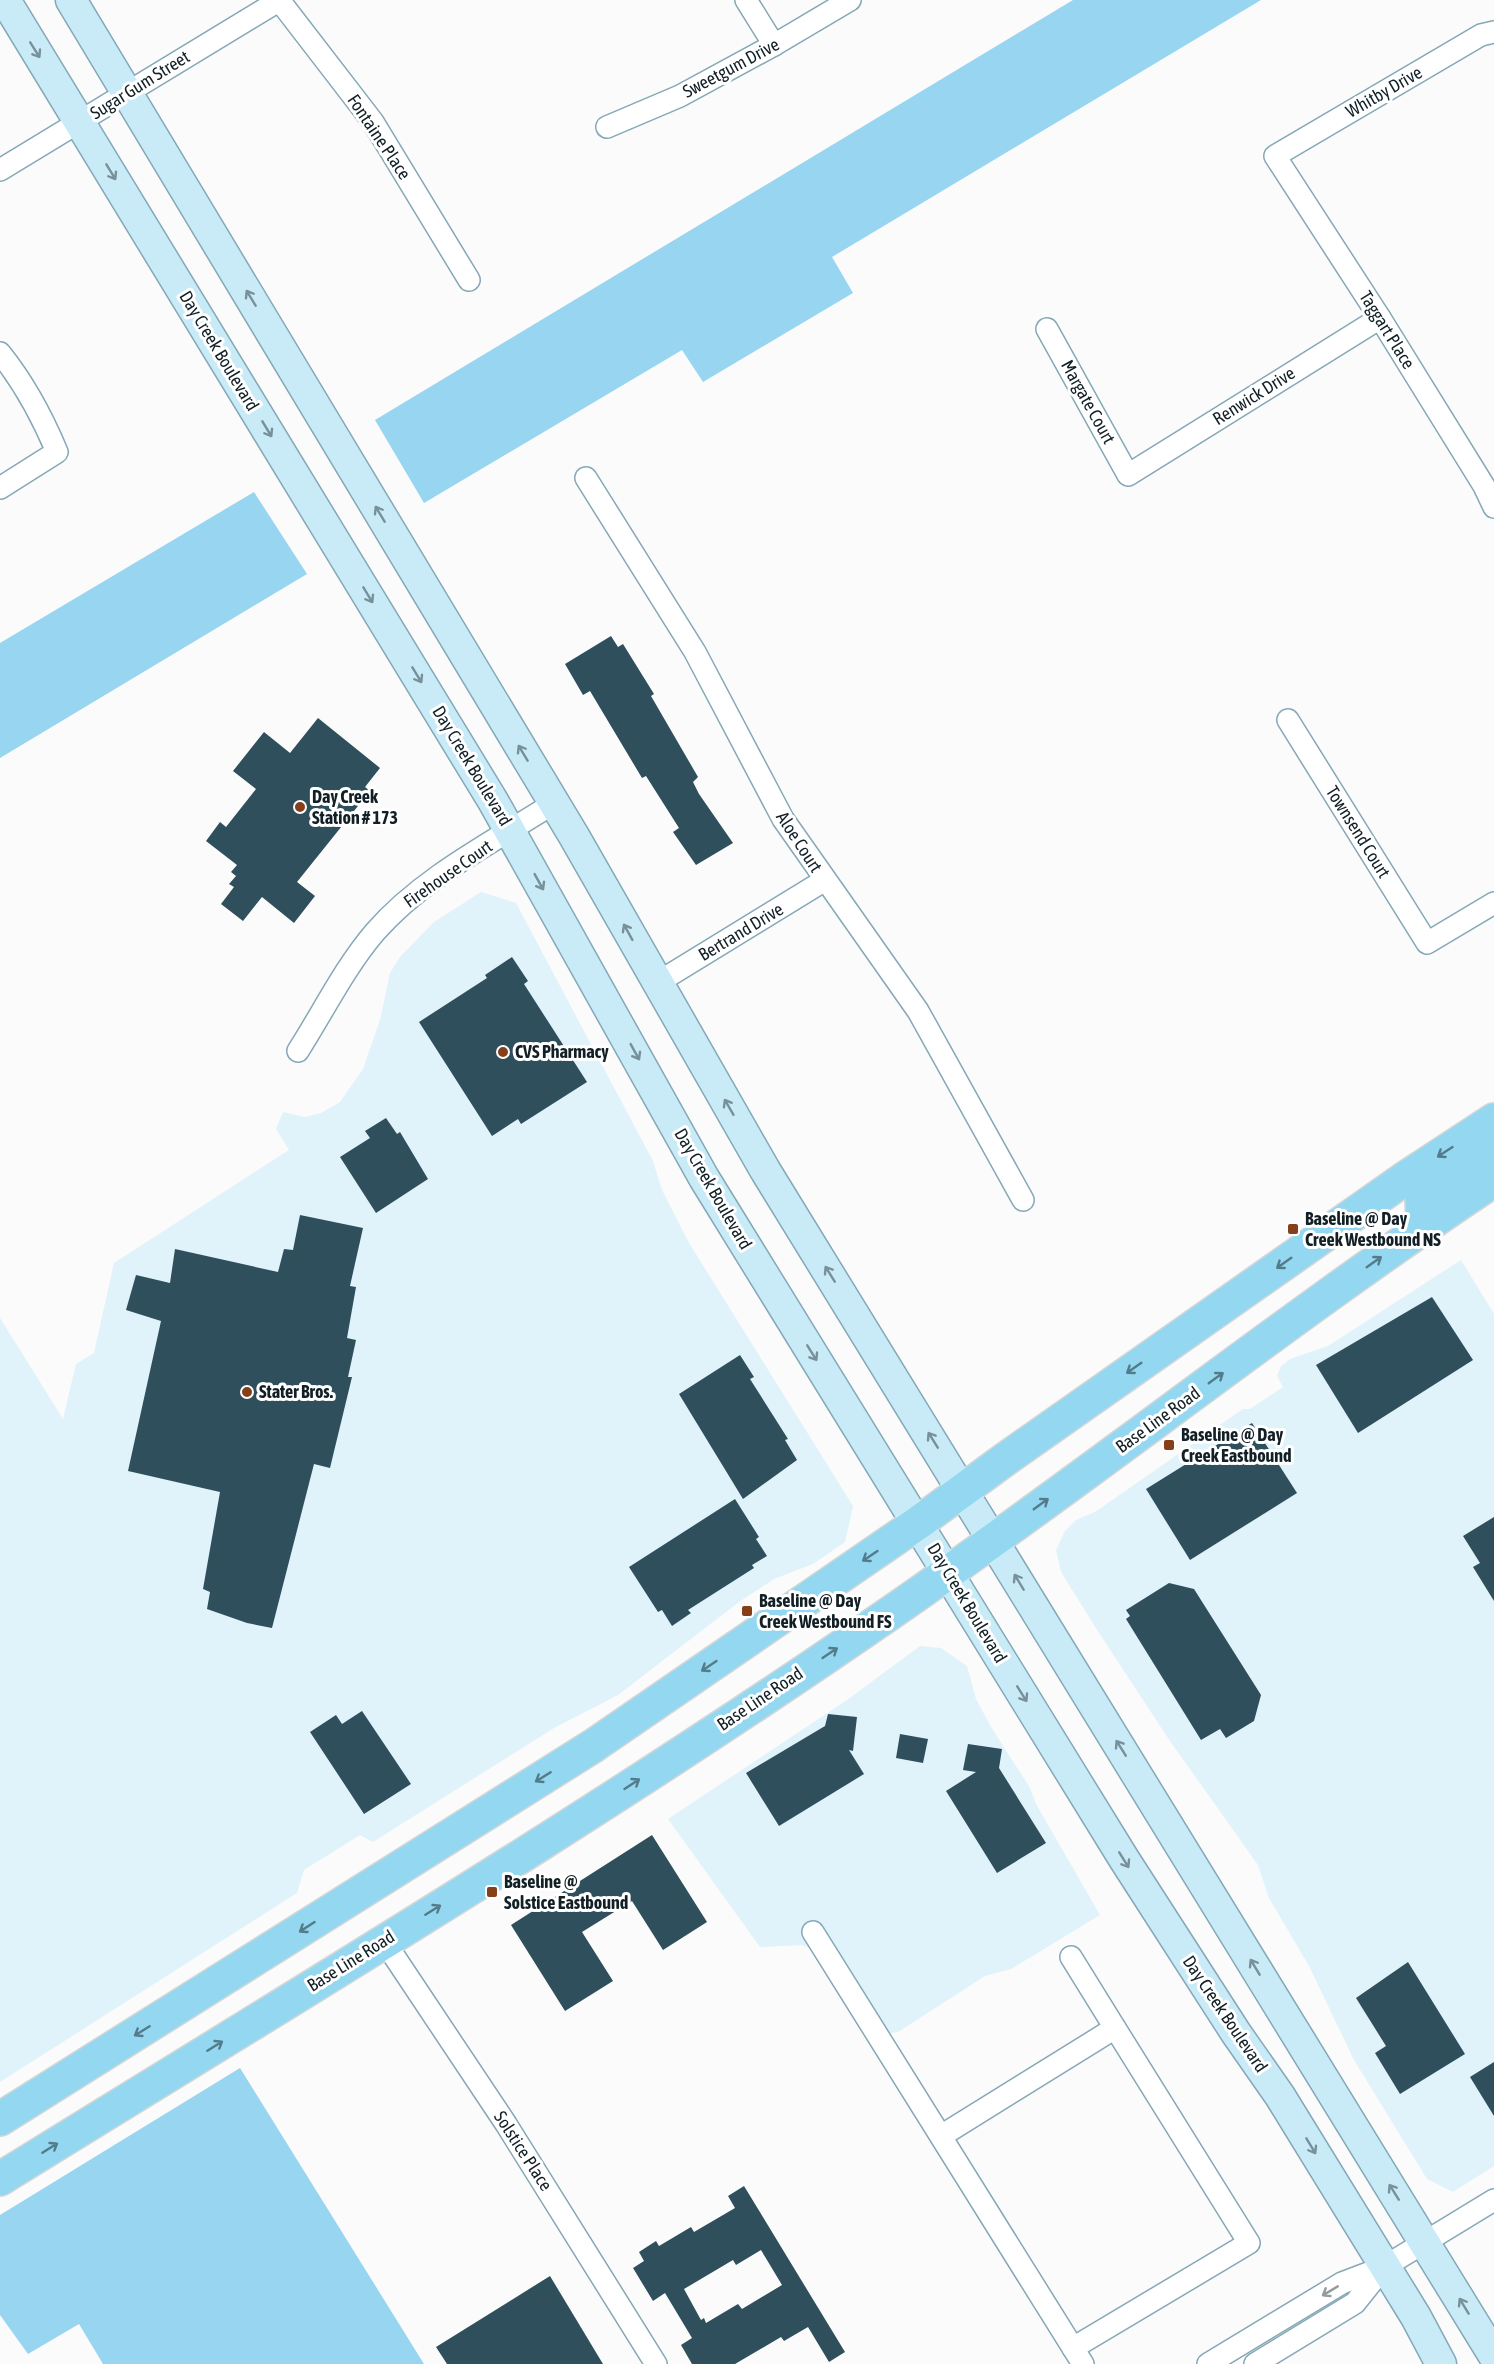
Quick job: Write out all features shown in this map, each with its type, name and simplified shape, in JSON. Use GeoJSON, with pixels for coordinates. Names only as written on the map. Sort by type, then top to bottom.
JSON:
{"type":"FeatureCollection","features":[{"type":"Feature","properties":{"kind":"main road","name":"Day Creek Boulevard"},"geometry":{"type":"LineString","coordinates":[[4,0],[510,831],[704,1178],[1124,1859],[1236,2033],[1280,2096],[1416,2317],[1442,2364]]}},
{"type":"Feature","properties":{"kind":"main road"},"geometry":{"type":"LineString","coordinates":[[71,0],[554,803],[765,1170],[1494,2356]]}},
{"type":"Feature","properties":{"kind":"main road"},"geometry":{"type":"LineString","coordinates":[[0,2119],[593,1746],[918,1523],[1407,1177],[1494,1120]]}},
{"type":"Feature","properties":{"kind":"main road"},"geometry":{"type":"LineString","coordinates":[[1423,1228],[1422,1198],[1494,1151]]}},
{"type":"Feature","properties":{"kind":"main road","name":"Base Line Road"},"geometry":{"type":"LineString","coordinates":[[0,2179],[659,1767],[948,1572],[1423,1228],[1494,1180]]}},
{"type":"Feature","properties":{"kind":"street","name":"Sugar Gum Street"},"geometry":{"type":"LineString","coordinates":[[0,170],[280,0]]}},
{"type":"Feature","properties":{"kind":"street","name":"Fontaine Place"},"geometry":{"type":"LineString","coordinates":[[280,0],[373,122],[469,280]]}},
{"type":"Feature","properties":{"kind":"street"},"geometry":{"type":"LineString","coordinates":[[746,0],[774,45]]}},
{"type":"Feature","properties":{"kind":"street","name":"Sweetgum Drive"},"geometry":{"type":"LineString","coordinates":[[607,127],[680,96],[774,45],[850,0]]}},
{"type":"Feature","properties":{"kind":"street","name":"Whitby Drive"},"geometry":{"type":"LineString","coordinates":[[1275,156],[1481,35],[1494,32]]}},
{"type":"Feature","properties":{"kind":"street","name":"Taggart Place"},"geometry":{"type":"LineString","coordinates":[[1275,156],[1380,318],[1484,486],[1494,507]]}},
{"type":"Feature","properties":{"kind":"street","name":"Renwick Drive"},"geometry":{"type":"LineString","coordinates":[[1128,475],[1380,318]]}},
{"type":"Feature","properties":{"kind":"street","name":"Margate Court"},"geometry":{"type":"LineString","coordinates":[[1047,329],[1128,475]]}},
{"type":"Feature","properties":{"kind":"street"},"geometry":{"type":"LineString","coordinates":[[0,353],[19,376],[57,452],[0,489]]}},
{"type":"Feature","properties":{"kind":"street","name":"Aloe Court"},"geometry":{"type":"LineString","coordinates":[[586,478],[671,610],[783,819],[918,1011],[1023,1200]]}},
{"type":"Feature","properties":{"kind":"street","name":"Townsend Court"},"geometry":{"type":"LineString","coordinates":[[1288,720],[1427,943],[1494,903]]}},
{"type":"Feature","properties":{"kind":"street","name":"Firehouse Court"},"geometry":{"type":"LineString","coordinates":[[298,1051],[364,944],[377,929],[417,892],[554,803]]}},
{"type":"Feature","properties":{"kind":"street","name":"Bertrand Drive"},"geometry":{"type":"LineString","coordinates":[[657,983],[825,880]]}},
{"type":"Feature","properties":{"kind":"street"},"geometry":{"type":"LineString","coordinates":[[813,1932],[1078,2356],[1248,2243],[1071,1957]]}},
{"type":"Feature","properties":{"kind":"street","name":"Solstice Place"},"geometry":{"type":"LineString","coordinates":[[384,1941],[506,2124],[656,2364]]}},
{"type":"Feature","properties":{"kind":"street"},"geometry":{"type":"LineString","coordinates":[[941,2136],[1115,2028]]}},
{"type":"Feature","properties":{"kind":"street"},"geometry":{"type":"LineString","coordinates":[[1208,2364],[1342,2283],[1384,2267],[1494,2200]]}},
{"type":"Feature","properties":{"kind":"street"},"geometry":{"type":"LineString","coordinates":[[1255,2364],[1355,2303],[1384,2267]]}},
{"type":"Feature","properties":{"kind":"shaded area"},"geometry":{"type":"Polygon","coordinates":[[[1073,0],[1261,0],[832,257],[853,293],[703,382],[682,350],[424,503],[375,420],[1073,0]]]}},
{"type":"Feature","properties":{"kind":"shaded area"},"geometry":{"type":"Polygon","coordinates":[[[254,492],[307,574],[0,758],[0,643],[254,492]]]}},
{"type":"Feature","properties":{"kind":"shaded area"},"geometry":{"type":"Polygon","coordinates":[[[481,892],[516,903],[653,1161],[662,1190],[689,1243],[853,1506],[845,1542],[813,1564],[774,1579],[739,1602],[618,1695],[554,1728],[373,1842],[360,1835],[304,1870],[297,1893],[0,2082],[0,1318],[63,1419],[76,1364],[94,1353],[114,1263],[289,1150],[276,1129],[283,1112],[305,1117],[321,1113],[340,1102],[363,1069],[380,1020],[390,973],[400,957],[434,922],[481,892]]]}},
{"type":"Feature","properties":{"kind":"shaded area"},"geometry":{"type":"Polygon","coordinates":[[[1461,1260],[1494,1314],[1494,2166],[1453,2192],[1427,2179],[1354,2060],[1309,1966],[1269,1898],[1258,1865],[1170,1741],[1099,1633],[1061,1572],[1056,1550],[1065,1531],[1076,1520],[1095,1512],[1243,1409],[1250,1409],[1283,1387],[1277,1376],[1281,1366],[1290,1359],[1328,1346],[1461,1260]]]}},
{"type":"Feature","properties":{"kind":"shaded area"},"geometry":{"type":"Polygon","coordinates":[[[920,1646],[941,1648],[967,1666],[976,1699],[1030,1788],[1036,1804],[1100,1915],[1011,1969],[985,1976],[898,2032],[868,2036],[815,1950],[802,1945],[760,1947],[668,1819],[847,1700],[920,1646]]]}},
{"type":"Feature","properties":{"kind":"shaded area"},"geometry":{"type":"Polygon","coordinates":[[[240,2068],[424,2364],[103,2364],[79,2324],[28,2354],[0,2315],[0,2215],[240,2068]]]}},
{"type":"Feature","properties":{"kind":"building"},"geometry":{"type":"Polygon","coordinates":[[[611,636],[618,647],[623,644],[654,694],[651,696],[698,777],[693,782],[699,794],[733,843],[696,865],[673,832],[679,828],[646,776],[642,778],[590,691],[583,695],[565,664],[611,636]]]}},
{"type":"Feature","properties":{"kind":"building","name":"Day Creek Station # 173"},"geometry":{"type":"Polygon","coordinates":[[[318,718],[380,768],[365,787],[370,791],[297,882],[315,896],[294,923],[262,897],[243,921],[221,904],[234,887],[229,884],[236,876],[231,872],[237,865],[206,841],[220,822],[226,827],[256,789],[233,771],[264,732],[290,753],[318,718]]]}},
{"type":"Feature","properties":{"kind":"building","name":"CVS Pharmacy"},"geometry":{"type":"Polygon","coordinates":[[[512,957],[528,981],[524,984],[587,1082],[521,1124],[518,1119],[492,1136],[419,1022],[487,978],[485,975],[512,957]]]}},
{"type":"Feature","properties":{"kind":"building"},"geometry":{"type":"Polygon","coordinates":[[[386,1118],[397,1134],[400,1132],[428,1179],[376,1213],[340,1157],[370,1138],[365,1131],[386,1118]]]}},
{"type":"Feature","properties":{"kind":"building","name":"Stater Bros."},"geometry":{"type":"Polygon","coordinates":[[[300,1215],[363,1228],[350,1286],[356,1287],[347,1338],[356,1340],[348,1377],[352,1377],[330,1468],[314,1464],[272,1628],[247,1623],[207,1609],[210,1592],[203,1589],[220,1492],[128,1471],[161,1321],[126,1310],[136,1275],[170,1283],[175,1249],[278,1272],[284,1249],[293,1250],[300,1215]]]}},
{"type":"Feature","properties":{"kind":"building"},"geometry":{"type":"Polygon","coordinates":[[[1432,1297],[1473,1360],[1358,1433],[1316,1365],[1432,1297]]]}},
{"type":"Feature","properties":{"kind":"building"},"geometry":{"type":"Polygon","coordinates":[[[740,1355],[754,1377],[750,1379],[788,1439],[785,1440],[797,1460],[743,1499],[679,1394],[740,1355]]]}},
{"type":"Feature","properties":{"kind":"building"},"geometry":{"type":"Polygon","coordinates":[[[1252,1423],[1297,1493],[1190,1560],[1146,1489],[1252,1423]]]}},
{"type":"Feature","properties":{"kind":"building"},"geometry":{"type":"Polygon","coordinates":[[[735,1499],[759,1537],[756,1539],[767,1556],[752,1565],[754,1568],[688,1610],[691,1613],[672,1626],[662,1610],[658,1612],[629,1567],[735,1499]]]}},
{"type":"Feature","properties":{"kind":"building"},"geometry":{"type":"Polygon","coordinates":[[[1494,1517],[1494,1601],[1473,1567],[1480,1563],[1463,1536],[1494,1517]]]}},
{"type":"Feature","properties":{"kind":"building"},"geometry":{"type":"Polygon","coordinates":[[[1169,1583],[1194,1589],[1261,1695],[1254,1721],[1226,1738],[1220,1729],[1201,1740],[1126,1619],[1130,1616],[1126,1610],[1169,1583]]]}},
{"type":"Feature","properties":{"kind":"building"},"geometry":{"type":"Polygon","coordinates":[[[362,1711],[411,1784],[364,1814],[310,1732],[336,1715],[342,1724],[362,1711]]]}},
{"type":"Feature","properties":{"kind":"building"},"geometry":{"type":"Polygon","coordinates":[[[828,1714],[857,1717],[853,1751],[849,1750],[864,1774],[779,1826],[746,1773],[825,1726],[828,1714]]]}},
{"type":"Feature","properties":{"kind":"building"},"geometry":{"type":"Polygon","coordinates":[[[900,1734],[928,1739],[923,1763],[896,1758],[900,1734]]]}},
{"type":"Feature","properties":{"kind":"building"},"geometry":{"type":"Polygon","coordinates":[[[968,1744],[1002,1749],[999,1768],[1046,1843],[997,1873],[946,1791],[976,1772],[963,1770],[968,1744]]]}},
{"type":"Feature","properties":{"kind":"building"},"geometry":{"type":"Polygon","coordinates":[[[652,1835],[707,1922],[663,1950],[632,1901],[582,1932],[613,1981],[565,2011],[511,1925],[652,1835]]]}},
{"type":"Feature","properties":{"kind":"building"},"geometry":{"type":"Polygon","coordinates":[[[1408,1962],[1465,2054],[1400,2094],[1375,2053],[1386,2046],[1356,1998],[1408,1962]]]}},
{"type":"Feature","properties":{"kind":"building"},"geometry":{"type":"Polygon","coordinates":[[[1494,2062],[1494,2116],[1470,2077],[1494,2062]]]}},
{"type":"Feature","properties":{"kind":"building"},"geometry":{"type":"Polygon","coordinates":[[[744,2186],[845,2352],[829,2362],[808,2327],[784,2341],[781,2337],[735,2364],[692,2364],[681,2345],[692,2338],[665,2293],[653,2301],[633,2268],[644,2261],[639,2252],[656,2241],[659,2246],[691,2227],[694,2232],[735,2208],[728,2196],[744,2186]],[[761,2250],[736,2265],[733,2260],[684,2289],[701,2320],[704,2318],[706,2323],[738,2304],[742,2309],[782,2285],[761,2250]]]}},
{"type":"Feature","properties":{"kind":"building"},"geometry":{"type":"Polygon","coordinates":[[[550,2276],[603,2364],[447,2364],[436,2347],[550,2276]]]}},
{"type":"Feature","properties":{"kind":"place","name":"Day Creek Station # 173"},"geometry":{"type":"Point","coordinates":[300,807]}},
{"type":"Feature","properties":{"kind":"place","name":"CVS Pharmacy"},"geometry":{"type":"Point","coordinates":[503,1052]}},
{"type":"Feature","properties":{"kind":"place","name":"Baseline @ Day Creek Westbound NS"},"geometry":{"type":"Point","coordinates":[1293,1229]}},
{"type":"Feature","properties":{"kind":"place","name":"Stater Bros."},"geometry":{"type":"Point","coordinates":[247,1392]}},
{"type":"Feature","properties":{"kind":"place","name":"Baseline @ Day Creek Eastbound"},"geometry":{"type":"Point","coordinates":[1169,1445]}},
{"type":"Feature","properties":{"kind":"place","name":"Baseline @ Day Creek Westbound FS"},"geometry":{"type":"Point","coordinates":[747,1611]}},
{"type":"Feature","properties":{"kind":"place","name":"Baseline @ Solstice Eastbound"},"geometry":{"type":"Point","coordinates":[492,1892]}}]}
